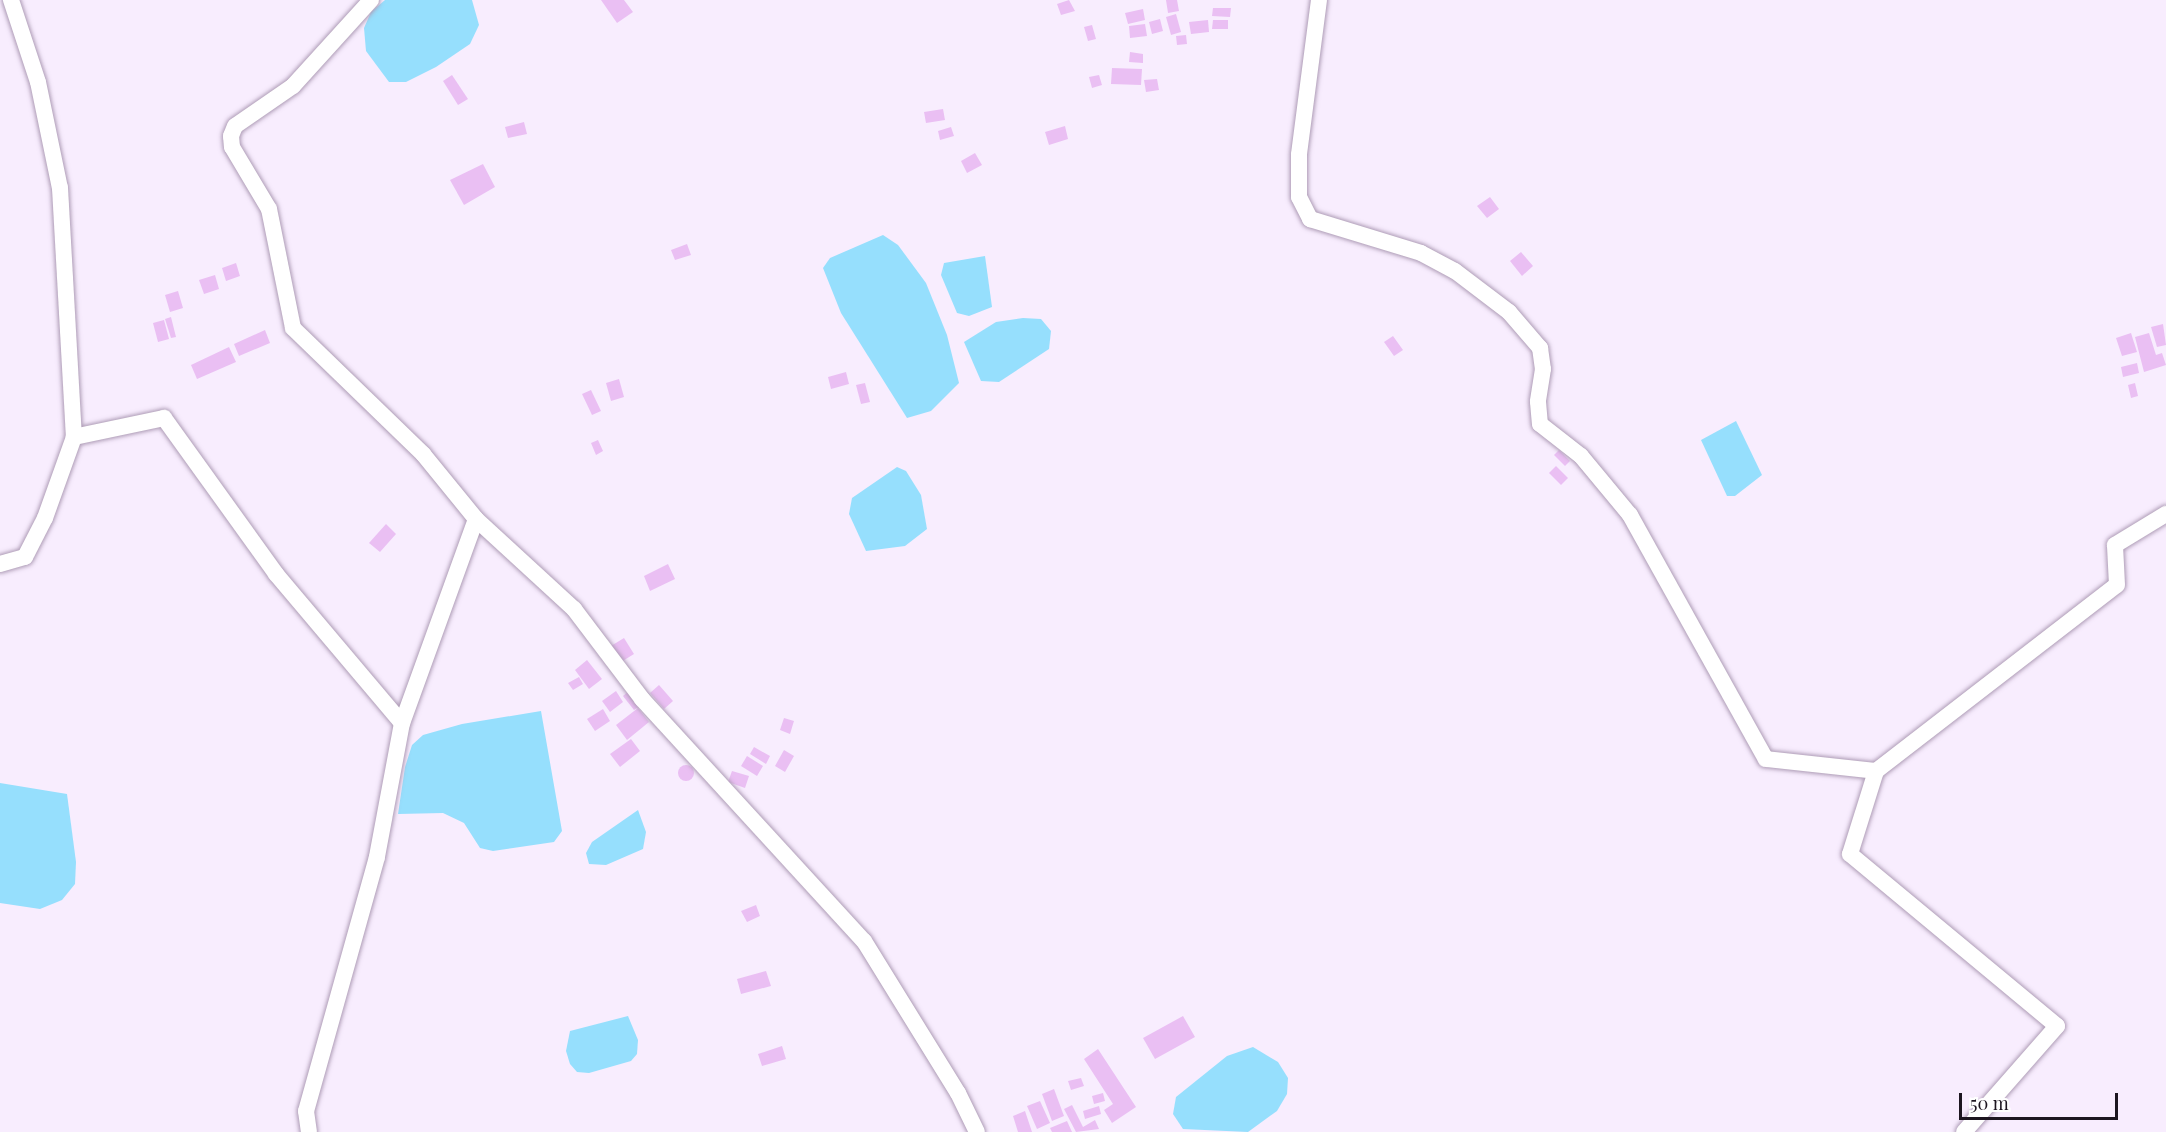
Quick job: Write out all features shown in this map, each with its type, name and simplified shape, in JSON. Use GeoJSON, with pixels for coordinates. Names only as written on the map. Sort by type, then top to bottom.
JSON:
{"type":"FeatureCollection","features":[{"type":"Feature","properties":{"kind":"street"},"geometry":{"type":"LineString","coordinates":[[0,564],[25,557],[45,518],[74,437],[60,188],[38,82],[12,0]]}},
{"type":"Feature","properties":{"kind":"street"},"geometry":{"type":"LineString","coordinates":[[371,0],[293,86],[235,126],[232,147],[269,209],[293,328],[423,454],[476,519],[574,609],[642,699],[864,941],[958,1093],[977,1132]]}},
{"type":"Feature","properties":{"kind":"street"},"geometry":{"type":"LineString","coordinates":[[1319,0],[1299,155],[1299,197],[1310,219],[1420,253],[1455,271],[1509,312],[1540,348],[1543,369],[1538,402],[1540,424],[1581,456],[1630,515],[1766,759],[1876,771]]}},
{"type":"Feature","properties":{"kind":"street"},"geometry":{"type":"LineString","coordinates":[[74,437],[164,418],[276,574],[402,723]]}},
{"type":"Feature","properties":{"kind":"street"},"geometry":{"type":"LineString","coordinates":[[1964,1132],[2057,1026],[1850,854],[1876,771],[2117,585],[2115,545],[2166,514]]}},
{"type":"Feature","properties":{"kind":"street"},"geometry":{"type":"LineString","coordinates":[[309,1132],[306,1111],[377,857],[402,723],[476,519]]}},
{"type":"Feature","properties":{"kind":"water"},"geometry":{"type":"Polygon","coordinates":[[[385,0],[472,0],[479,25],[470,44],[436,67],[406,82],[389,82],[366,51],[364,28],[371,12],[385,0]]]}},
{"type":"Feature","properties":{"kind":"water"},"geometry":{"type":"Polygon","coordinates":[[[883,235],[898,245],[926,283],[947,335],[959,383],[931,411],[907,418],[841,313],[823,268],[830,258],[883,235]]]}},
{"type":"Feature","properties":{"kind":"water"},"geometry":{"type":"Polygon","coordinates":[[[985,256],[992,307],[969,316],[957,313],[941,275],[944,263],[985,256]]]}},
{"type":"Feature","properties":{"kind":"water"},"geometry":{"type":"Polygon","coordinates":[[[1023,318],[1041,319],[1051,331],[1049,349],[999,382],[981,381],[964,342],[996,322],[1023,318]]]}},
{"type":"Feature","properties":{"kind":"water"},"geometry":{"type":"Polygon","coordinates":[[[1736,421],[1762,475],[1735,496],[1727,496],[1701,440],[1736,421]]]}},
{"type":"Feature","properties":{"kind":"water"},"geometry":{"type":"Polygon","coordinates":[[[897,467],[906,471],[921,495],[927,529],[905,546],[866,551],[849,514],[852,498],[897,467]]]}},
{"type":"Feature","properties":{"kind":"water"},"geometry":{"type":"Polygon","coordinates":[[[541,711],[562,831],[554,842],[493,851],[480,848],[464,823],[443,813],[398,814],[405,767],[412,745],[423,735],[462,724],[541,711]]]}},
{"type":"Feature","properties":{"kind":"water"},"geometry":{"type":"Polygon","coordinates":[[[0,783],[67,794],[76,862],[75,884],[62,900],[40,909],[0,903],[0,783]]]}},
{"type":"Feature","properties":{"kind":"water"},"geometry":{"type":"Polygon","coordinates":[[[638,810],[646,832],[643,849],[606,865],[589,864],[586,853],[592,842],[638,810]]]}},
{"type":"Feature","properties":{"kind":"water"},"geometry":{"type":"Polygon","coordinates":[[[628,1016],[638,1040],[637,1054],[631,1061],[589,1073],[577,1072],[570,1064],[566,1051],[570,1031],[628,1016]]]}},
{"type":"Feature","properties":{"kind":"water"},"geometry":{"type":"Polygon","coordinates":[[[1253,1047],[1278,1062],[1288,1078],[1287,1094],[1277,1111],[1248,1132],[1183,1129],[1173,1114],[1176,1097],[1227,1056],[1253,1047]]]}},
{"type":"Feature","properties":{"kind":"building"},"geometry":{"type":"Polygon","coordinates":[[[601,0],[624,0],[633,12],[617,23],[601,0]]]}},
{"type":"Feature","properties":{"kind":"building"},"geometry":{"type":"Polygon","coordinates":[[[1069,0],[1075,11],[1061,15],[1057,4],[1069,0]]]}},
{"type":"Feature","properties":{"kind":"building"},"geometry":{"type":"Polygon","coordinates":[[[1166,0],[1177,0],[1179,11],[1168,13],[1166,0]]]}},
{"type":"Feature","properties":{"kind":"building"},"geometry":{"type":"Polygon","coordinates":[[[1213,8],[1231,8],[1230,17],[1212,16],[1213,8]]]}},
{"type":"Feature","properties":{"kind":"building"},"geometry":{"type":"Polygon","coordinates":[[[1143,9],[1145,20],[1128,24],[1125,13],[1143,9]]]}},
{"type":"Feature","properties":{"kind":"building"},"geometry":{"type":"Polygon","coordinates":[[[1176,14],[1181,32],[1171,35],[1166,17],[1176,14]]]}},
{"type":"Feature","properties":{"kind":"building"},"geometry":{"type":"Polygon","coordinates":[[[1160,19],[1163,31],[1152,34],[1149,22],[1160,19]]]}},
{"type":"Feature","properties":{"kind":"building"},"geometry":{"type":"Polygon","coordinates":[[[1208,20],[1209,32],[1191,34],[1189,22],[1208,20]]]}},
{"type":"Feature","properties":{"kind":"building"},"geometry":{"type":"Polygon","coordinates":[[[1213,20],[1228,20],[1228,29],[1212,29],[1213,20]]]}},
{"type":"Feature","properties":{"kind":"building"},"geometry":{"type":"Polygon","coordinates":[[[1145,24],[1147,36],[1130,38],[1129,26],[1145,24]]]}},
{"type":"Feature","properties":{"kind":"building"},"geometry":{"type":"Polygon","coordinates":[[[1092,25],[1096,39],[1088,41],[1084,27],[1092,25]]]}},
{"type":"Feature","properties":{"kind":"building"},"geometry":{"type":"Polygon","coordinates":[[[1186,35],[1187,44],[1177,45],[1176,36],[1186,35]]]}},
{"type":"Feature","properties":{"kind":"building"},"geometry":{"type":"Polygon","coordinates":[[[1130,52],[1143,54],[1143,63],[1129,62],[1130,52]]]}},
{"type":"Feature","properties":{"kind":"building"},"geometry":{"type":"Polygon","coordinates":[[[1112,68],[1142,69],[1141,85],[1111,84],[1112,68]]]}},
{"type":"Feature","properties":{"kind":"building"},"geometry":{"type":"Polygon","coordinates":[[[452,75],[468,99],[458,105],[443,81],[452,75]]]}},
{"type":"Feature","properties":{"kind":"building"},"geometry":{"type":"Polygon","coordinates":[[[1099,75],[1102,85],[1092,88],[1089,77],[1099,75]]]}},
{"type":"Feature","properties":{"kind":"building"},"geometry":{"type":"Polygon","coordinates":[[[1157,79],[1159,90],[1146,92],[1144,80],[1157,79]]]}},
{"type":"Feature","properties":{"kind":"building"},"geometry":{"type":"Polygon","coordinates":[[[943,109],[945,120],[926,123],[924,112],[943,109]]]}},
{"type":"Feature","properties":{"kind":"building"},"geometry":{"type":"Polygon","coordinates":[[[524,122],[527,134],[508,138],[505,127],[524,122]]]}},
{"type":"Feature","properties":{"kind":"building"},"geometry":{"type":"Polygon","coordinates":[[[1065,126],[1068,139],[1049,145],[1045,132],[1065,126]]]}},
{"type":"Feature","properties":{"kind":"building"},"geometry":{"type":"Polygon","coordinates":[[[951,127],[954,136],[940,140],[938,131],[951,127]]]}},
{"type":"Feature","properties":{"kind":"building"},"geometry":{"type":"Polygon","coordinates":[[[975,153],[982,165],[967,173],[961,161],[975,153]]]}},
{"type":"Feature","properties":{"kind":"building"},"geometry":{"type":"Polygon","coordinates":[[[483,164],[495,187],[464,205],[450,180],[483,164]]]}},
{"type":"Feature","properties":{"kind":"building"},"geometry":{"type":"Polygon","coordinates":[[[1490,197],[1499,209],[1487,218],[1477,206],[1490,197]]]}},
{"type":"Feature","properties":{"kind":"building"},"geometry":{"type":"Polygon","coordinates":[[[687,244],[691,255],[675,260],[671,250],[687,244]]]}},
{"type":"Feature","properties":{"kind":"building"},"geometry":{"type":"Polygon","coordinates":[[[1521,252],[1533,266],[1522,276],[1510,261],[1521,252]]]}},
{"type":"Feature","properties":{"kind":"building"},"geometry":{"type":"Polygon","coordinates":[[[236,263],[240,276],[226,281],[222,268],[236,263]]]}},
{"type":"Feature","properties":{"kind":"building"},"geometry":{"type":"Polygon","coordinates":[[[215,275],[219,289],[204,294],[199,280],[215,275]]]}},
{"type":"Feature","properties":{"kind":"building"},"geometry":{"type":"Polygon","coordinates":[[[178,291],[183,308],[170,312],[165,295],[178,291]]]}},
{"type":"Feature","properties":{"kind":"building"},"geometry":{"type":"Polygon","coordinates":[[[171,317],[176,337],[171,338],[165,319],[171,317]]]}},
{"type":"Feature","properties":{"kind":"building"},"geometry":{"type":"Polygon","coordinates":[[[164,320],[169,339],[158,342],[153,323],[164,320]]]}},
{"type":"Feature","properties":{"kind":"building"},"geometry":{"type":"Polygon","coordinates":[[[2163,324],[2166,345],[2157,347],[2151,327],[2163,324]]]}},
{"type":"Feature","properties":{"kind":"building"},"geometry":{"type":"Polygon","coordinates":[[[265,330],[270,343],[239,356],[234,344],[265,330]]]}},
{"type":"Feature","properties":{"kind":"building"},"geometry":{"type":"Polygon","coordinates":[[[2131,333],[2137,352],[2122,356],[2116,338],[2131,333]]]}},
{"type":"Feature","properties":{"kind":"building"},"geometry":{"type":"Polygon","coordinates":[[[2149,333],[2156,355],[2162,353],[2166,365],[2144,372],[2135,337],[2149,333]]]}},
{"type":"Feature","properties":{"kind":"building"},"geometry":{"type":"Polygon","coordinates":[[[1393,336],[1403,350],[1394,356],[1384,342],[1393,336]]]}},
{"type":"Feature","properties":{"kind":"building"},"geometry":{"type":"Polygon","coordinates":[[[229,347],[236,362],[197,379],[191,365],[229,347]]]}},
{"type":"Feature","properties":{"kind":"building"},"geometry":{"type":"Polygon","coordinates":[[[2137,363],[2139,373],[2123,377],[2121,367],[2137,363]]]}},
{"type":"Feature","properties":{"kind":"building"},"geometry":{"type":"Polygon","coordinates":[[[846,372],[849,384],[831,389],[828,377],[846,372]]]}},
{"type":"Feature","properties":{"kind":"building"},"geometry":{"type":"Polygon","coordinates":[[[619,379],[624,397],[611,401],[606,383],[619,379]]]}},
{"type":"Feature","properties":{"kind":"building"},"geometry":{"type":"Polygon","coordinates":[[[865,383],[870,402],[861,404],[856,385],[865,383]]]}},
{"type":"Feature","properties":{"kind":"building"},"geometry":{"type":"Polygon","coordinates":[[[2135,383],[2138,396],[2131,398],[2128,385],[2135,383]]]}},
{"type":"Feature","properties":{"kind":"building"},"geometry":{"type":"Polygon","coordinates":[[[591,390],[601,411],[592,415],[582,394],[591,390]]]}},
{"type":"Feature","properties":{"kind":"building"},"geometry":{"type":"Polygon","coordinates":[[[598,440],[603,451],[596,455],[591,443],[598,440]]]}},
{"type":"Feature","properties":{"kind":"building"},"geometry":{"type":"Polygon","coordinates":[[[1559,450],[1570,461],[1565,466],[1554,455],[1559,450]]]}},
{"type":"Feature","properties":{"kind":"building"},"geometry":{"type":"Polygon","coordinates":[[[1556,466],[1568,478],[1561,485],[1549,473],[1556,466]]]}},
{"type":"Feature","properties":{"kind":"building"},"geometry":{"type":"Polygon","coordinates":[[[386,524],[396,534],[380,552],[369,543],[386,524]]]}},
{"type":"Feature","properties":{"kind":"building"},"geometry":{"type":"Polygon","coordinates":[[[668,564],[675,579],[650,591],[644,576],[668,564]]]}},
{"type":"Feature","properties":{"kind":"building"},"geometry":{"type":"Polygon","coordinates":[[[624,638],[634,654],[621,662],[611,646],[624,638]]]}},
{"type":"Feature","properties":{"kind":"building"},"geometry":{"type":"Polygon","coordinates":[[[587,660],[602,679],[589,689],[575,670],[587,660]]]}},
{"type":"Feature","properties":{"kind":"building"},"geometry":{"type":"Polygon","coordinates":[[[579,677],[583,684],[573,690],[568,683],[579,677]]]}},
{"type":"Feature","properties":{"kind":"building"},"geometry":{"type":"Polygon","coordinates":[[[659,685],[673,701],[664,709],[650,693],[659,685]]]}},
{"type":"Feature","properties":{"kind":"building"},"geometry":{"type":"Polygon","coordinates":[[[630,690],[640,706],[634,710],[623,696],[630,690]]]}},
{"type":"Feature","properties":{"kind":"building"},"geometry":{"type":"Polygon","coordinates":[[[616,691],[623,702],[610,712],[602,701],[616,691]]]}},
{"type":"Feature","properties":{"kind":"building"},"geometry":{"type":"Polygon","coordinates":[[[638,708],[649,722],[627,740],[616,725],[638,708]]]}},
{"type":"Feature","properties":{"kind":"building"},"geometry":{"type":"Polygon","coordinates":[[[603,709],[610,721],[595,731],[587,719],[603,709]]]}},
{"type":"Feature","properties":{"kind":"building"},"geometry":{"type":"Polygon","coordinates":[[[784,718],[794,721],[790,734],[780,730],[784,718]]]}},
{"type":"Feature","properties":{"kind":"building"},"geometry":{"type":"Polygon","coordinates":[[[631,739],[640,751],[620,767],[610,754],[631,739]]]}},
{"type":"Feature","properties":{"kind":"building"},"geometry":{"type":"Polygon","coordinates":[[[754,747],[770,756],[766,764],[750,754],[754,747]]]}},
{"type":"Feature","properties":{"kind":"building"},"geometry":{"type":"Polygon","coordinates":[[[784,750],[794,756],[785,772],[775,766],[784,750]]]}},
{"type":"Feature","properties":{"kind":"building"},"geometry":{"type":"Polygon","coordinates":[[[747,756],[763,766],[757,776],[741,766],[747,756]]]}},
{"type":"Feature","properties":{"kind":"building"},"geometry":{"type":"Polygon","coordinates":[[[686,765],[694,773],[686,781],[678,773],[686,765]]]}},
{"type":"Feature","properties":{"kind":"building"},"geometry":{"type":"Polygon","coordinates":[[[732,771],[749,776],[745,788],[728,782],[732,771]]]}},
{"type":"Feature","properties":{"kind":"building"},"geometry":{"type":"Polygon","coordinates":[[[756,905],[760,916],[747,922],[741,911],[756,905]]]}},
{"type":"Feature","properties":{"kind":"building"},"geometry":{"type":"Polygon","coordinates":[[[766,971],[771,986],[741,994],[737,979],[766,971]]]}},
{"type":"Feature","properties":{"kind":"building"},"geometry":{"type":"Polygon","coordinates":[[[1183,1016],[1195,1037],[1155,1059],[1143,1038],[1183,1016]]]}},
{"type":"Feature","properties":{"kind":"building"},"geometry":{"type":"Polygon","coordinates":[[[782,1046],[786,1059],[762,1066],[758,1054],[782,1046]]]}},
{"type":"Feature","properties":{"kind":"building"},"geometry":{"type":"Polygon","coordinates":[[[1098,1049],[1136,1107],[1112,1123],[1104,1110],[1113,1104],[1084,1059],[1098,1049]]]}},
{"type":"Feature","properties":{"kind":"building"},"geometry":{"type":"Polygon","coordinates":[[[1081,1078],[1084,1086],[1071,1090],[1068,1081],[1081,1078]]]}},
{"type":"Feature","properties":{"kind":"building"},"geometry":{"type":"Polygon","coordinates":[[[1054,1089],[1064,1116],[1052,1121],[1042,1094],[1054,1089]]]}},
{"type":"Feature","properties":{"kind":"building"},"geometry":{"type":"Polygon","coordinates":[[[1103,1093],[1105,1101],[1094,1104],[1092,1096],[1103,1093]]]}},
{"type":"Feature","properties":{"kind":"building"},"geometry":{"type":"Polygon","coordinates":[[[1040,1101],[1050,1123],[1037,1129],[1027,1106],[1040,1101]]]}},
{"type":"Feature","properties":{"kind":"building"},"geometry":{"type":"Polygon","coordinates":[[[1072,1105],[1083,1127],[1095,1120],[1099,1129],[1076,1132],[1064,1109],[1072,1105]]]}},
{"type":"Feature","properties":{"kind":"building"},"geometry":{"type":"Polygon","coordinates":[[[1099,1106],[1101,1114],[1085,1119],[1083,1111],[1099,1106]]]}},
{"type":"Feature","properties":{"kind":"building"},"geometry":{"type":"Polygon","coordinates":[[[1025,1111],[1032,1132],[1018,1132],[1013,1116],[1025,1111]]]}},
{"type":"Feature","properties":{"kind":"building"},"geometry":{"type":"Polygon","coordinates":[[[1067,1121],[1072,1132],[1052,1132],[1050,1128],[1067,1121]]]}}]}
